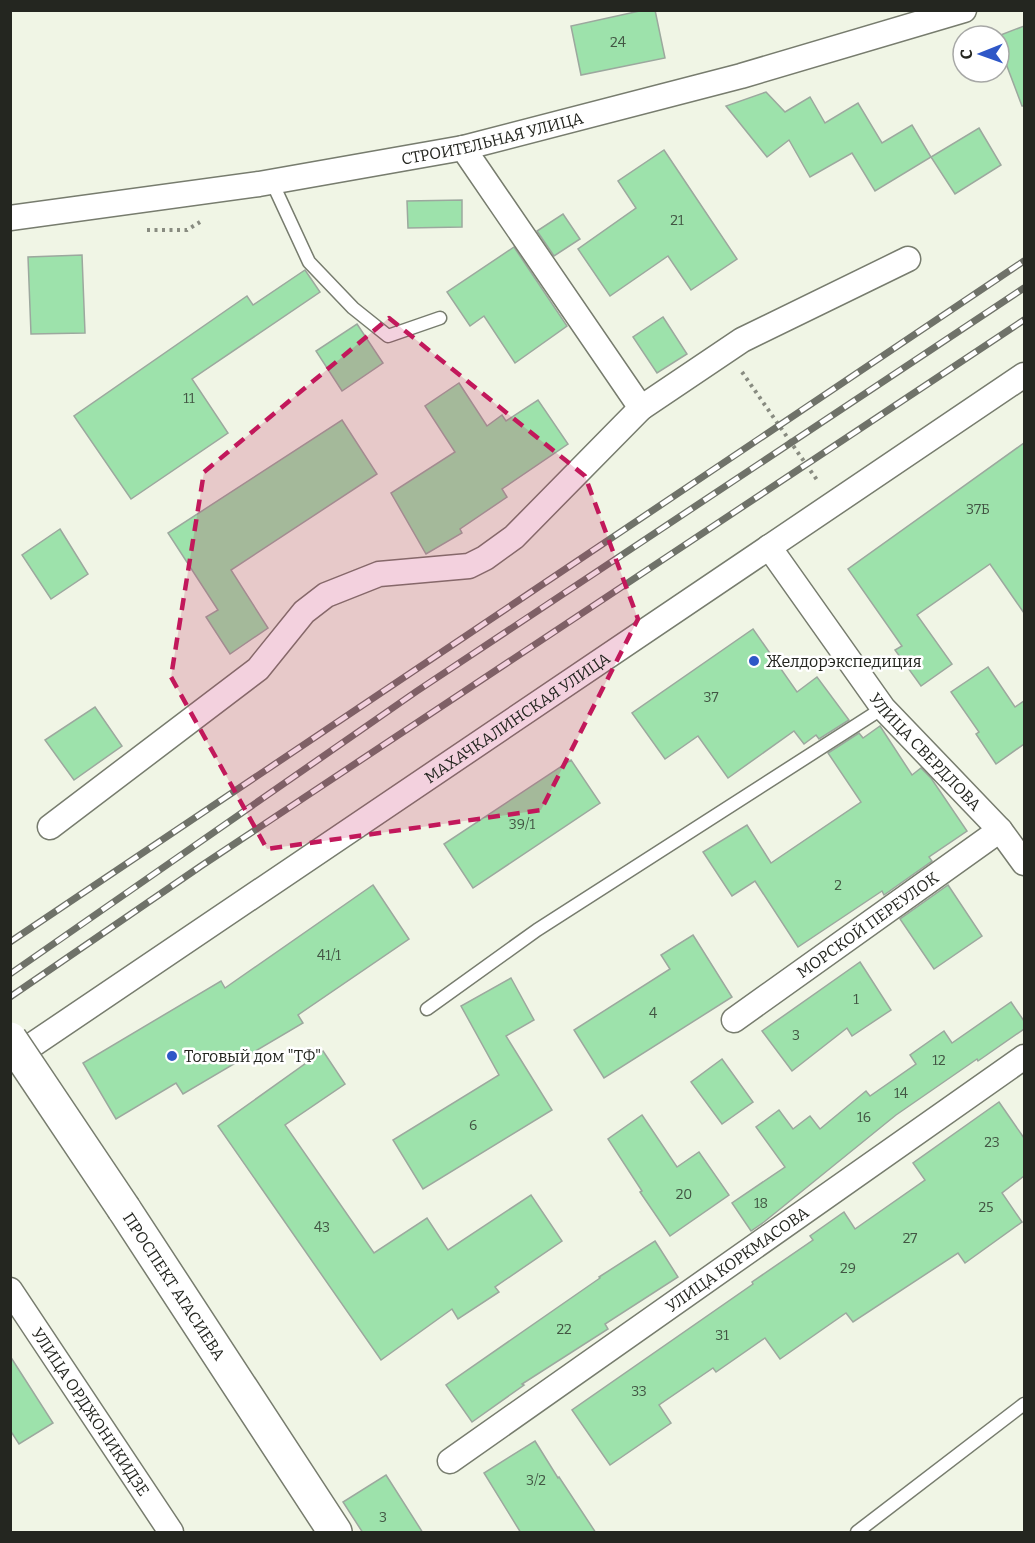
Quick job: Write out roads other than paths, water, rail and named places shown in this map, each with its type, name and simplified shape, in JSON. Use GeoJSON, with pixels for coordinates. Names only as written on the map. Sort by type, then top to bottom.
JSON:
{"type":"FeatureCollection","features":[{"type":"Feature","properties":{"kind":"main road","name":"ПРОСПЕКТ АГАСИЕВА"},"geometry":{"type":"LineString","coordinates":[[10,1039],[336,1533]]}},
{"type":"Feature","properties":{"kind":"street","name":"СТРОИТЕЛЬНАЯ УЛИЦА"},"geometry":{"type":"LineString","coordinates":[[10,218],[272,182],[463,148],[741,76],[964,10]]}},
{"type":"Feature","properties":{"kind":"street"},"geometry":{"type":"LineString","coordinates":[[463,148],[641,408]]}},
{"type":"Feature","properties":{"kind":"street"},"geometry":{"type":"LineString","coordinates":[[50,827],[258,669],[304,612],[326,595],[380,574],[469,566],[485,558],[514,537],[641,408],[742,340],[908,259]]}},
{"type":"Feature","properties":{"kind":"street","name":"МАХАЧКАЛИНСКАЯ УЛИЦА"},"geometry":{"type":"LineString","coordinates":[[10,1060],[1024,375]]}},
{"type":"Feature","properties":{"kind":"street","name":"УЛИЦА СВЕРДЛОВА"},"geometry":{"type":"LineString","coordinates":[[769,546],[883,708],[1000,830],[1024,863]]}},
{"type":"Feature","properties":{"kind":"street","name":"МОРСКОЙ ПЕРЕУЛОК"},"geometry":{"type":"LineString","coordinates":[[734,1020],[1000,830]]}},
{"type":"Feature","properties":{"kind":"street","name":"УЛИЦА КОРКМАСОВА"},"geometry":{"type":"LineString","coordinates":[[450,1461],[1024,1057]]}},
{"type":"Feature","properties":{"kind":"street","name":"УЛИЦА ОРДЖОНИКИДЗЕ"},"geometry":{"type":"LineString","coordinates":[[10,1290],[171,1533]]}},
{"type":"Feature","properties":{"kind":"lane"},"geometry":{"type":"LineString","coordinates":[[272,182],[309,262],[353,308],[388,336],[441,318]]}},
{"type":"Feature","properties":{"kind":"lane"},"geometry":{"type":"LineString","coordinates":[[427,1009],[537,930],[883,708]]}},
{"type":"Feature","properties":{"kind":"lane"},"geometry":{"type":"LineString","coordinates":[[857,1533],[1024,1404]]}},
{"type":"Feature","properties":{"kind":"railway"},"geometry":{"type":"LineString","coordinates":[[10,942],[1024,261]]}},
{"type":"Feature","properties":{"kind":"railway"},"geometry":{"type":"LineString","coordinates":[[10,974],[417,691],[1024,288]]}},
{"type":"Feature","properties":{"kind":"railway"},"geometry":{"type":"LineString","coordinates":[[10,997],[201,866],[1024,320]]}},
{"type":"Feature","properties":{"kind":"place","name":"Желдорэкспедиция"},"geometry":{"type":"Point","coordinates":[754,661]}},
{"type":"Feature","properties":{"kind":"place","name":"Тоговый дом \"ТФ\""},"geometry":{"type":"Point","coordinates":[172,1056]}}]}
